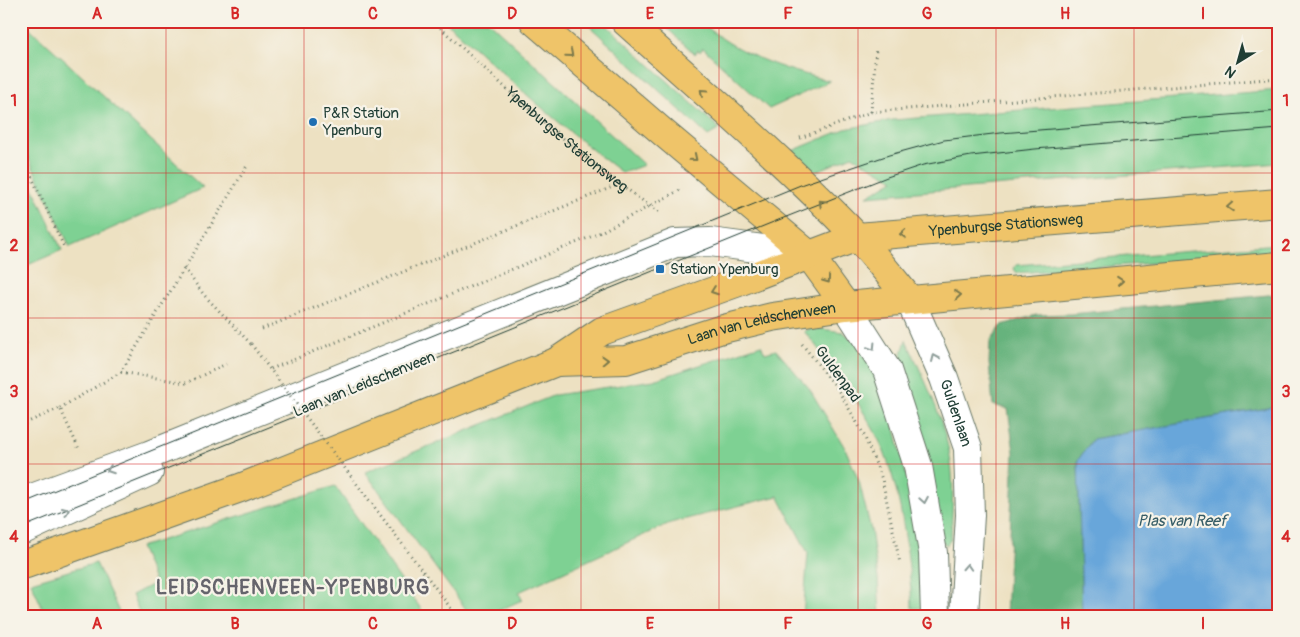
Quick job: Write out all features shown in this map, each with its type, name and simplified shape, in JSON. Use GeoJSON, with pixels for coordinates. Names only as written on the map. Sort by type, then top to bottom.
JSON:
{"type":"FeatureCollection","features":[{"type":"Feature","properties":{"kind":"main road"},"geometry":{"type":"LineString","coordinates":[[534,21],[808,255],[846,306]]}},
{"type":"Feature","properties":{"kind":"main road"},"geometry":{"type":"LineString","coordinates":[[625,21],[767,151],[857,237]]}},
{"type":"Feature","properties":{"kind":"main road","name":"Ypenburgse Stationsweg"},"geometry":{"type":"LineString","coordinates":[[857,237],[1279,203]]}},
{"type":"Feature","properties":{"kind":"main road","name":"Laan van Leidschenveen"},"geometry":{"type":"LineString","coordinates":[[26,564],[240,488],[556,362],[602,331],[857,237]]}},
{"type":"Feature","properties":{"kind":"main road","name":"Guldenlaan"},"geometry":{"type":"LineString","coordinates":[[857,237],[910,300]]}},
{"type":"Feature","properties":{"kind":"main road"},"geometry":{"type":"LineString","coordinates":[[910,300],[1279,266]]}},
{"type":"Feature","properties":{"kind":"main road","name":"Laan van Leidschenveen"},"geometry":{"type":"LineString","coordinates":[[556,362],[626,360],[719,330],[772,317],[846,306],[910,300]]}},
{"type":"Feature","properties":{"kind":"street","name":"Laan van Leidschenveen"},"geometry":{"type":"LineString","coordinates":[[21,502],[158,452],[674,243],[702,242],[808,255]]}},
{"type":"Feature","properties":{"kind":"street","name":"Laan van Leidschenveen"},"geometry":{"type":"LineString","coordinates":[[21,531],[159,467],[679,256],[702,242]]}},
{"type":"Feature","properties":{"kind":"street","name":"Guldenlaan"},"geometry":{"type":"LineString","coordinates":[[910,300],[944,378],[968,448],[970,515],[964,616]]}},
{"type":"Feature","properties":{"kind":"street"},"geometry":{"type":"LineString","coordinates":[[846,306],[886,370],[918,466],[933,554],[935,616]]}},
{"type":"Feature","properties":{"kind":"path","name":"Ypenburgse Stationsweg"},"geometry":{"type":"LineString","coordinates":[[433,21],[535,115],[650,206]]}},
{"type":"Feature","properties":{"kind":"path"},"geometry":{"type":"LineString","coordinates":[[871,112],[876,49]]}},
{"type":"Feature","properties":{"kind":"path"},"geometry":{"type":"LineString","coordinates":[[767,151],[871,112],[1279,78]]}},
{"type":"Feature","properties":{"kind":"path"},"geometry":{"type":"LineString","coordinates":[[21,154],[66,249]]}},
{"type":"Feature","properties":{"kind":"path"},"geometry":{"type":"LineString","coordinates":[[21,425],[60,408],[121,372],[247,166]]}},
{"type":"Feature","properties":{"kind":"path"},"geometry":{"type":"LineString","coordinates":[[702,242],[650,206],[669,195],[714,175]]}},
{"type":"Feature","properties":{"kind":"path"},"geometry":{"type":"LineString","coordinates":[[262,328],[620,184]]}},
{"type":"Feature","properties":{"kind":"path"},"geometry":{"type":"LineString","coordinates":[[184,268],[204,295],[251,344],[457,615]]}},
{"type":"Feature","properties":{"kind":"path","name":"Guldenpad"},"geometry":{"type":"LineString","coordinates":[[772,317],[800,342],[837,388],[863,433],[882,478],[900,559],[900,569]]}},
{"type":"Feature","properties":{"kind":"path"},"geometry":{"type":"LineString","coordinates":[[21,368],[28,339]]}},
{"type":"Feature","properties":{"kind":"path"},"geometry":{"type":"LineString","coordinates":[[121,372],[186,383],[226,364]]}},
{"type":"Feature","properties":{"kind":"path"},"geometry":{"type":"LineString","coordinates":[[60,408],[82,454]]}},
{"type":"Feature","properties":{"kind":"green space"},"geometry":{"type":"Polygon","coordinates":[[[21,21],[203,188],[70,247],[21,142],[21,21]]]}},
{"type":"Feature","properties":{"kind":"green space"},"geometry":{"type":"Polygon","coordinates":[[[445,21],[488,21],[644,165],[622,173],[554,118],[445,21]]]}},
{"type":"Feature","properties":{"kind":"green space"},"geometry":{"type":"Polygon","coordinates":[[[584,21],[602,21],[720,129],[708,136],[584,21]]]}},
{"type":"Feature","properties":{"kind":"green space"},"geometry":{"type":"Polygon","coordinates":[[[659,21],[700,21],[714,33],[745,52],[778,66],[830,81],[769,109],[703,48],[695,54],[659,21]]]}},
{"type":"Feature","properties":{"kind":"green space"},"geometry":{"type":"Polygon","coordinates":[[[1279,90],[1279,163],[867,196],[894,180],[852,156],[815,172],[792,151],[845,129],[893,120],[1279,90]]]}},
{"type":"Feature","properties":{"kind":"green space"},"geometry":{"type":"Polygon","coordinates":[[[21,162],[62,250],[21,268],[21,162]]]}},
{"type":"Feature","properties":{"kind":"green space"},"geometry":{"type":"Polygon","coordinates":[[[1279,244],[1279,254],[1017,273],[1014,269],[1016,265],[1279,244]]]}},
{"type":"Feature","properties":{"kind":"green space"},"geometry":{"type":"Polygon","coordinates":[[[1279,294],[1279,406],[1093,439],[1078,460],[1082,616],[1006,616],[1014,452],[1008,409],[993,405],[989,363],[990,341],[1002,325],[1036,315],[1071,314],[1279,294]]]}},
{"type":"Feature","properties":{"kind":"green space"},"geometry":{"type":"Polygon","coordinates":[[[815,328],[843,332],[857,343],[870,363],[891,412],[925,555],[925,608],[912,608],[909,564],[898,496],[885,453],[876,434],[851,393],[804,331],[815,328]]]}},
{"type":"Feature","properties":{"kind":"green space"},"geometry":{"type":"Polygon","coordinates":[[[906,340],[936,408],[949,451],[953,495],[951,539],[947,545],[941,541],[932,474],[921,426],[905,378],[901,357],[906,340]]]}},
{"type":"Feature","properties":{"kind":"green space"},"geometry":{"type":"Polygon","coordinates":[[[761,345],[765,353],[776,350],[809,388],[845,448],[859,481],[871,530],[878,579],[880,616],[803,616],[808,553],[778,496],[670,523],[519,592],[522,600],[486,616],[471,616],[365,472],[555,395],[654,380],[761,345]]]}},
{"type":"Feature","properties":{"kind":"green space"},"geometry":{"type":"Polygon","coordinates":[[[335,486],[426,616],[141,616],[132,595],[155,583],[140,547],[335,486]]]}},
{"type":"Feature","properties":{"kind":"green space"},"geometry":{"type":"Polygon","coordinates":[[[96,563],[121,616],[46,616],[31,582],[96,563]]]}},
{"type":"Feature","properties":{"kind":"water","name":"Plas van Reef"},"geometry":{"type":"Polygon","coordinates":[[[1279,406],[1279,616],[1082,616],[1078,460],[1093,439],[1279,406]]]}},
{"type":"Feature","properties":{"kind":"tram line"},"geometry":{"type":"LineString","coordinates":[[21,504],[803,184],[889,155],[944,140],[1001,133],[1279,111]]}},
{"type":"Feature","properties":{"kind":"tram line"},"geometry":{"type":"LineString","coordinates":[[21,528],[771,223],[887,177],[923,165],[971,156],[1035,149],[1279,129]]}},
{"type":"Feature","properties":{"kind":"railway"},"geometry":{"type":"LineString","coordinates":[[21,607],[25,616]]}},
{"type":"Feature","properties":{"kind":"place","name":"P&R Station Ypenburg"},"geometry":{"type":"Point","coordinates":[313,122]}},
{"type":"Feature","properties":{"kind":"place","name":"Station Ypenburg"},"geometry":{"type":"Point","coordinates":[660,269]}},
{"type":"Feature","properties":{"kind":"district","name":"LEIDSCHENVEEN-YPENBURG"},"geometry":{"type":"Point","coordinates":[293,587]}}]}
